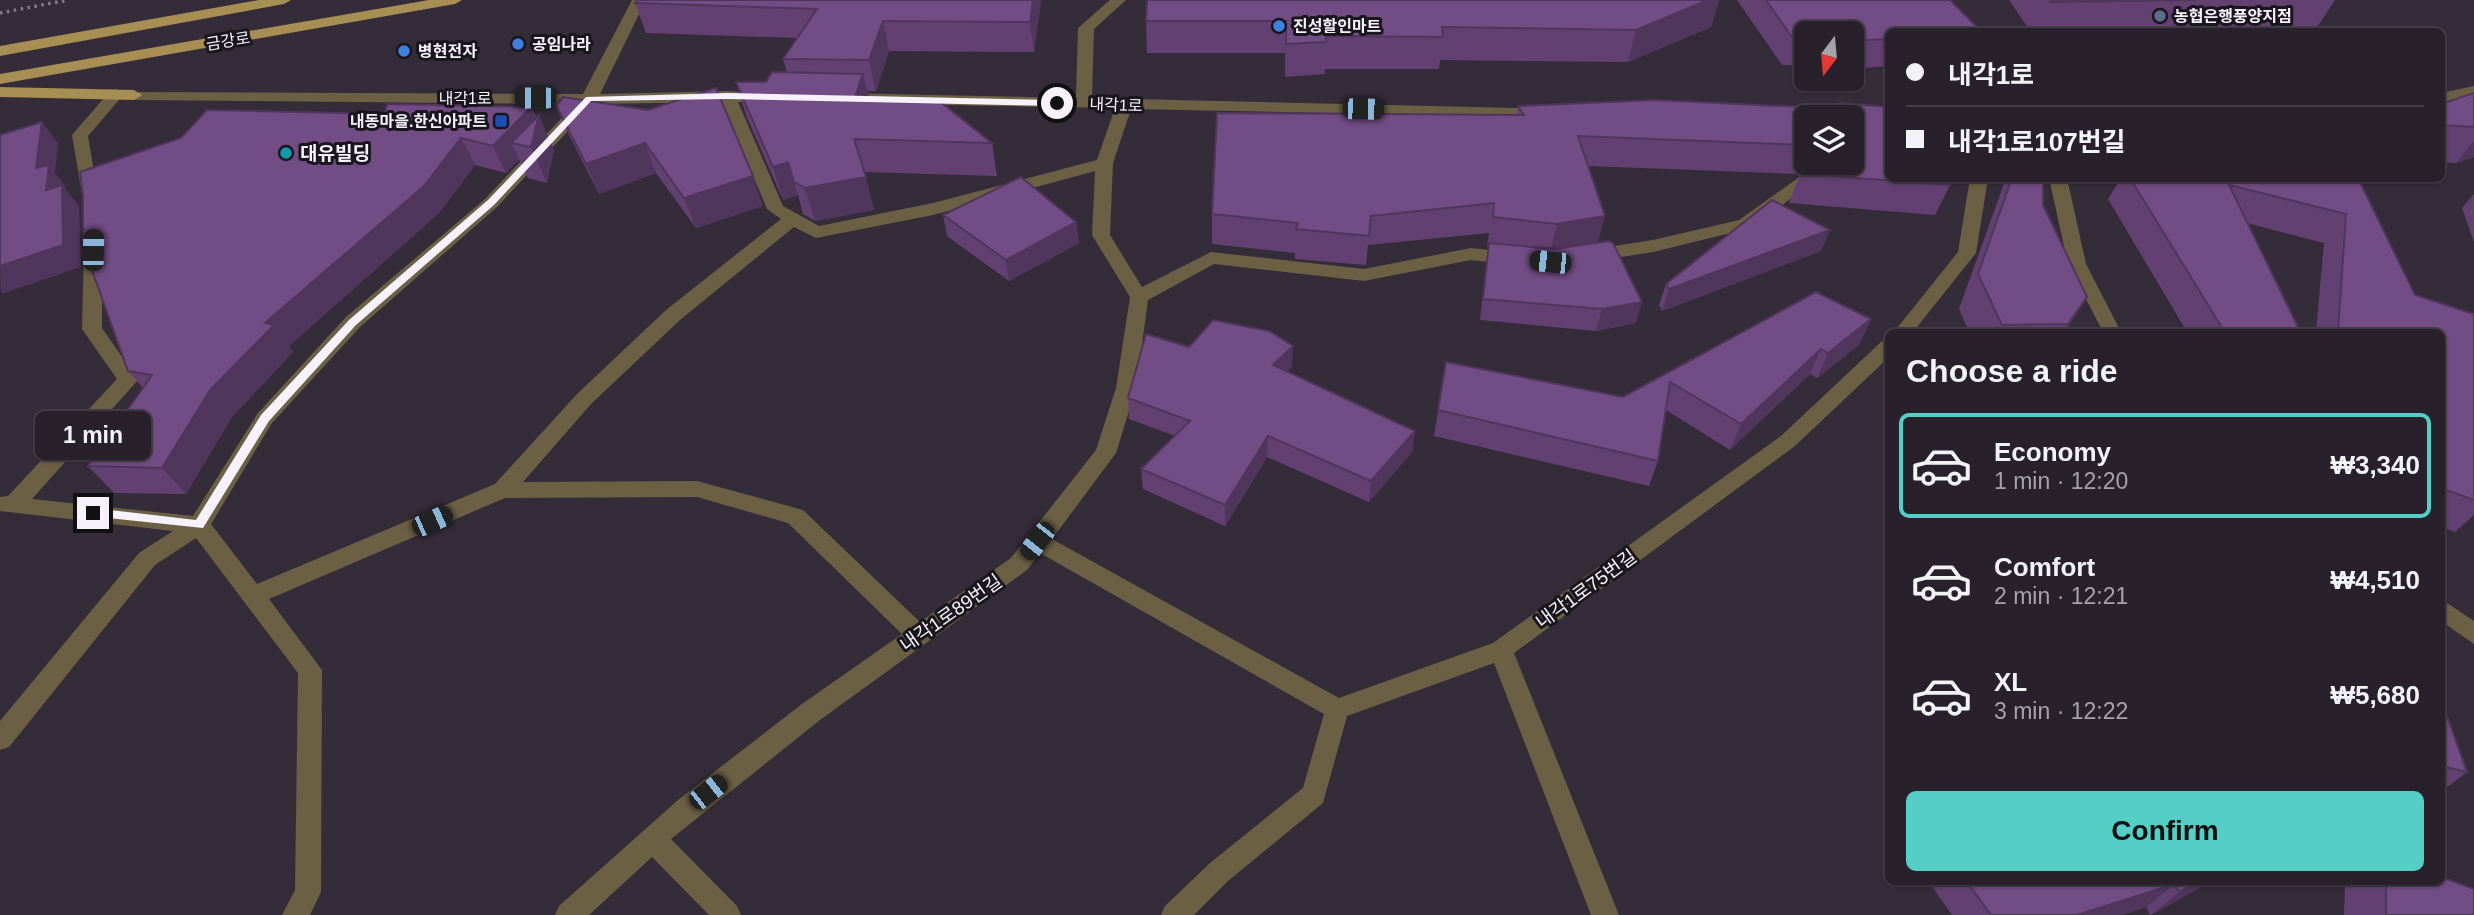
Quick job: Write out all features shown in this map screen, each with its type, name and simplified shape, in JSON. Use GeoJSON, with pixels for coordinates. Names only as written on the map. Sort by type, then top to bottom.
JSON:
{"type":"FeatureCollection","features":[{"type":"Feature","properties":{"kind":"main road","name":"금강로"},"geometry":{"type":"LineString","coordinates":[[0,51],[284,0]]}},
{"type":"Feature","properties":{"kind":"main road","name":"금강로"},"geometry":{"type":"LineString","coordinates":[[0,79],[455,0]]}},
{"type":"Feature","properties":{"kind":"main road"},"geometry":{"type":"LineString","coordinates":[[0,92],[125,94],[109,60],[106,30]]}},
{"type":"Feature","properties":{"kind":"street"},"geometry":{"type":"LineString","coordinates":[[0,739],[146,559],[199,525],[265,418],[353,322],[491,202],[589,99],[639,0]]}},
{"type":"Feature","properties":{"kind":"street"},"geometry":{"type":"LineString","coordinates":[[1084,103],[1086,29],[1119,0]]}},
{"type":"Feature","properties":{"kind":"street"},"geometry":{"type":"LineString","coordinates":[[2445,98],[2474,91]]}},
{"type":"Feature","properties":{"kind":"street"},"geometry":{"type":"LineString","coordinates":[[7,504],[128,380],[92,329],[92,217],[80,135],[125,94]]}},
{"type":"Feature","properties":{"kind":"street","name":"내각1로"},"geometry":{"type":"LineString","coordinates":[[125,94],[589,99],[782,97]]}},
{"type":"Feature","properties":{"kind":"street"},"geometry":{"type":"LineString","coordinates":[[727,96],[776,209],[816,232],[933,209],[1104,163]]}},
{"type":"Feature","properties":{"kind":"street","name":"내각1로"},"geometry":{"type":"LineString","coordinates":[[823,98],[1559,112]]}},
{"type":"Feature","properties":{"kind":"street"},"geometry":{"type":"LineString","coordinates":[[1124,105],[1104,163],[1101,235],[1139,297],[1211,258],[1364,275],[1471,254],[1536,261]]}},
{"type":"Feature","properties":{"kind":"street"},"geometry":{"type":"LineString","coordinates":[[1575,258],[1653,246],[1745,225],[1814,175]]}},
{"type":"Feature","properties":{"kind":"street"},"geometry":{"type":"LineString","coordinates":[[1905,329],[1967,253],[1978,182]]}},
{"type":"Feature","properties":{"kind":"street"},"geometry":{"type":"LineString","coordinates":[[2059,182],[2077,264],[2110,329]]}},
{"type":"Feature","properties":{"kind":"street"},"geometry":{"type":"LineString","coordinates":[[503,490],[584,399],[673,315],[793,219]]}},
{"type":"Feature","properties":{"kind":"street","name":"내각1로89번길"},"geometry":{"type":"LineString","coordinates":[[569,915],[653,839],[811,712],[1019,564],[1106,453],[1126,388],[1139,297]]}},
{"type":"Feature","properties":{"kind":"street","name":"내각1로75번길"},"geometry":{"type":"LineString","coordinates":[[1337,709],[1502,650],[1788,441],[1885,350]]}},
{"type":"Feature","properties":{"kind":"street"},"geometry":{"type":"LineString","coordinates":[[252,596],[503,490],[698,489],[795,516],[919,636]]}},
{"type":"Feature","properties":{"kind":"street"},"geometry":{"type":"LineString","coordinates":[[7,504],[199,525],[310,670],[308,892],[296,915]]}},
{"type":"Feature","properties":{"kind":"street"},"geometry":{"type":"LineString","coordinates":[[1037,541],[1337,709],[1314,795],[1219,872],[1175,915]]}},
{"type":"Feature","properties":{"kind":"street"},"geometry":{"type":"LineString","coordinates":[[2445,611],[2474,634]]}},
{"type":"Feature","properties":{"kind":"street"},"geometry":{"type":"LineString","coordinates":[[1502,650],[1605,915]]}},
{"type":"Feature","properties":{"kind":"street"},"geometry":{"type":"LineString","coordinates":[[653,839],[727,915]]}},
{"type":"Feature","properties":{"kind":"path"},"geometry":{"type":"LineString","coordinates":[[0,13],[68,0]]}},
{"type":"Feature","properties":{"kind":"building"},"geometry":{"type":"Polygon","coordinates":[[[637,0],[1033,0],[1030,22],[883,21],[869,60],[783,59],[817,9],[635,3],[637,0]]]}},
{"type":"Feature","properties":{"kind":"building"},"geometry":{"type":"Polygon","coordinates":[[[1147,0],[1708,0],[1636,30],[1442,27],[1443,37],[1326,36],[1326,42],[1286,44],[1286,21],[1146,21],[1147,0]]]}},
{"type":"Feature","properties":{"kind":"building"},"geometry":{"type":"Polygon","coordinates":[[[1766,0],[1950,0],[1978,28],[1885,28],[1885,39],[1864,40],[1864,21],[1794,21],[1794,36],[1791,36],[1766,0]]]}},
{"type":"Feature","properties":{"kind":"building"},"geometry":{"type":"Polygon","coordinates":[[[2050,0],[2197,0],[2051,2],[2050,0]]]}},
{"type":"Feature","properties":{"kind":"building"},"geometry":{"type":"Polygon","coordinates":[[[772,72],[863,74],[854,100],[938,100],[992,143],[854,139],[866,177],[805,188],[794,182],[788,162],[773,167],[736,82],[766,82],[772,72]]]}},
{"type":"Feature","properties":{"kind":"building"},"geometry":{"type":"Polygon","coordinates":[[[716,88],[753,176],[684,198],[645,143],[586,164],[556,105],[563,97],[648,110],[716,88]]]}},
{"type":"Feature","properties":{"kind":"building"},"geometry":{"type":"Polygon","coordinates":[[[2474,93],[2474,127],[2445,125],[2445,103],[2474,93]]]}},
{"type":"Feature","properties":{"kind":"building"},"geometry":{"type":"Polygon","coordinates":[[[1655,100],[1794,107],[1794,145],[1578,136],[1605,216],[1557,224],[1493,217],[1494,203],[1371,216],[1369,236],[1296,229],[1298,223],[1212,214],[1217,113],[1524,115],[1518,106],[1655,100]]]}},
{"type":"Feature","properties":{"kind":"building"},"geometry":{"type":"Polygon","coordinates":[[[387,104],[531,107],[493,146],[461,138],[424,186],[265,323],[274,325],[210,390],[162,468],[88,466],[152,375],[128,371],[83,245],[80,172],[181,138],[207,110],[385,114],[387,104]]]}},
{"type":"Feature","properties":{"kind":"building"},"geometry":{"type":"Polygon","coordinates":[[[1864,105],[1885,107],[1885,180],[1814,175],[1864,175],[1864,105]]]}},
{"type":"Feature","properties":{"kind":"building"},"geometry":{"type":"Polygon","coordinates":[[[539,115],[531,147],[511,143],[539,115]]]}},
{"type":"Feature","properties":{"kind":"building"},"geometry":{"type":"Polygon","coordinates":[[[42,122],[36,168],[49,165],[46,190],[62,185],[63,245],[0,266],[0,135],[42,122]]]}},
{"type":"Feature","properties":{"kind":"building"},"geometry":{"type":"Polygon","coordinates":[[[1021,177],[1076,222],[1006,260],[943,215],[1021,177]]]}},
{"type":"Feature","properties":{"kind":"building"},"geometry":{"type":"Polygon","coordinates":[[[1909,182],[1950,182],[1950,185],[1909,182]]]}},
{"type":"Feature","properties":{"kind":"building"},"geometry":{"type":"Polygon","coordinates":[[[2011,182],[2043,182],[2043,205],[2087,297],[2068,324],[2002,325],[1978,274],[2011,182]]]}},
{"type":"Feature","properties":{"kind":"building"},"geometry":{"type":"Polygon","coordinates":[[[2132,182],[2360,182],[2415,295],[2474,314],[2474,500],[2445,489],[2445,329],[2338,329],[2346,214],[2229,185],[2299,329],[2223,329],[2132,182]]]}},
{"type":"Feature","properties":{"kind":"building"},"geometry":{"type":"Polygon","coordinates":[[[1772,200],[1830,230],[1669,289],[1666,284],[1772,200]]]}},
{"type":"Feature","properties":{"kind":"building"},"geometry":{"type":"Polygon","coordinates":[[[1608,241],[1613,243],[1642,302],[1602,309],[1483,299],[1489,243],[1555,249],[1608,241]]]}},
{"type":"Feature","properties":{"kind":"building"},"geometry":{"type":"Polygon","coordinates":[[[1816,292],[1871,319],[1828,353],[1821,349],[1741,424],[1670,382],[1658,461],[1438,410],[1446,362],[1623,397],[1816,292]]]}},
{"type":"Feature","properties":{"kind":"building"},"geometry":{"type":"Polygon","coordinates":[[[1213,320],[1269,331],[1293,346],[1273,365],[1415,431],[1371,481],[1268,436],[1225,505],[1141,469],[1190,421],[1128,398],[1146,334],[1189,347],[1213,320]]]}},
{"type":"Feature","properties":{"kind":"building"},"geometry":{"type":"Polygon","coordinates":[[[2445,710],[2467,772],[2445,767],[2445,710]]]}},
{"type":"Feature","properties":{"kind":"building"},"geometry":{"type":"Polygon","coordinates":[[[2445,878],[2474,889],[2474,915],[2386,915],[2386,885],[2445,885],[2445,878]]]}},
{"type":"Feature","properties":{"kind":"building"},"geometry":{"type":"Polygon","coordinates":[[[1969,885],[2172,885],[2077,915],[1991,915],[1969,885]]]}},
{"type":"Feature","properties":{"kind":"building"},"geometry":{"type":"Polygon","coordinates":[[[2176,885],[2192,885],[2179,892],[2176,885]]]}},
{"type":"Feature","properties":{"kind":"place","name":"농협은행풍양지점"},"geometry":{"type":"Point","coordinates":[2160,16]}},
{"type":"Feature","properties":{"kind":"place","name":"진성할인마트"},"geometry":{"type":"Point","coordinates":[1279,26]}},
{"type":"Feature","properties":{"kind":"place","name":"공임나라"},"geometry":{"type":"Point","coordinates":[518,44]}},
{"type":"Feature","properties":{"kind":"place","name":"병현전자"},"geometry":{"type":"Point","coordinates":[404,51]}},
{"type":"Feature","properties":{"kind":"place","name":"내동마을.한신아파트"},"geometry":{"type":"Point","coordinates":[501,121]}},
{"type":"Feature","properties":{"kind":"place","name":"대유빌딩"},"geometry":{"type":"Point","coordinates":[286,153]}},
{"type":"Feature","properties":{"kind":"route"},"geometry":{"type":"LineString","coordinates":[[93,513],[199,525],[265,418],[353,322],[491,202],[589,99],[727,96],[1057,103]]}}]}
